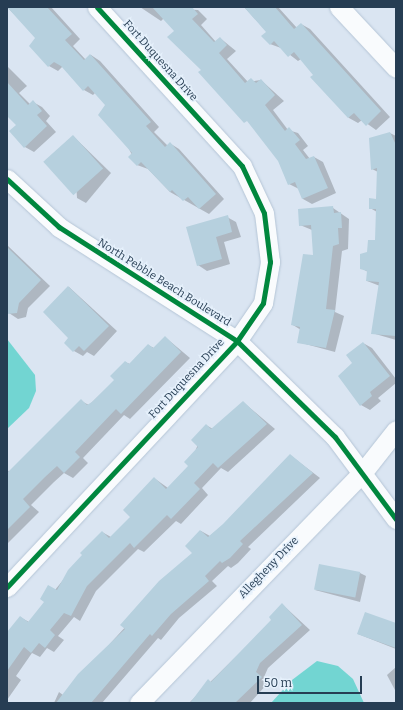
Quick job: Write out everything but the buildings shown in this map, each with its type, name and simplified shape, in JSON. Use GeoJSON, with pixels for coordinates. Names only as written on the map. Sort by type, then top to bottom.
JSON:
{"type":"FeatureCollection","features":[{"type":"Feature","properties":{"kind":"street","name":"Fort Duquesna Drive"},"geometry":{"type":"LineString","coordinates":[[7,586],[237,341],[263,303],[270,262],[264,213],[242,166],[97,7]]}},
{"type":"Feature","properties":{"kind":"street"},"geometry":{"type":"LineString","coordinates":[[339,7],[396,68]]}},
{"type":"Feature","properties":{"kind":"street","name":"North Pebble Beach Boulevard"},"geometry":{"type":"LineString","coordinates":[[7,179],[59,227],[237,341],[335,437],[363,472],[396,519]]}},
{"type":"Feature","properties":{"kind":"street","name":"Allegheny Drive"},"geometry":{"type":"LineString","coordinates":[[140,703],[363,472],[396,430]]}},
{"type":"Feature","properties":{"kind":"shaded area"},"geometry":{"type":"Polygon","coordinates":[[[7,339],[35,375],[36,391],[29,408],[7,429],[7,339]]]}},
{"type":"Feature","properties":{"kind":"shaded area"},"geometry":{"type":"Polygon","coordinates":[[[317,661],[338,666],[353,679],[364,703],[271,703],[292,680],[317,661]]]}},
{"type":"Feature","properties":{"kind":"cycle path"},"geometry":{"type":"LineString","coordinates":[[7,587],[237,341],[263,303],[270,262],[264,213],[242,166],[97,7]]}},
{"type":"Feature","properties":{"kind":"cycle path"},"geometry":{"type":"LineString","coordinates":[[7,179],[59,227],[237,341],[335,437],[396,519]]}}]}
